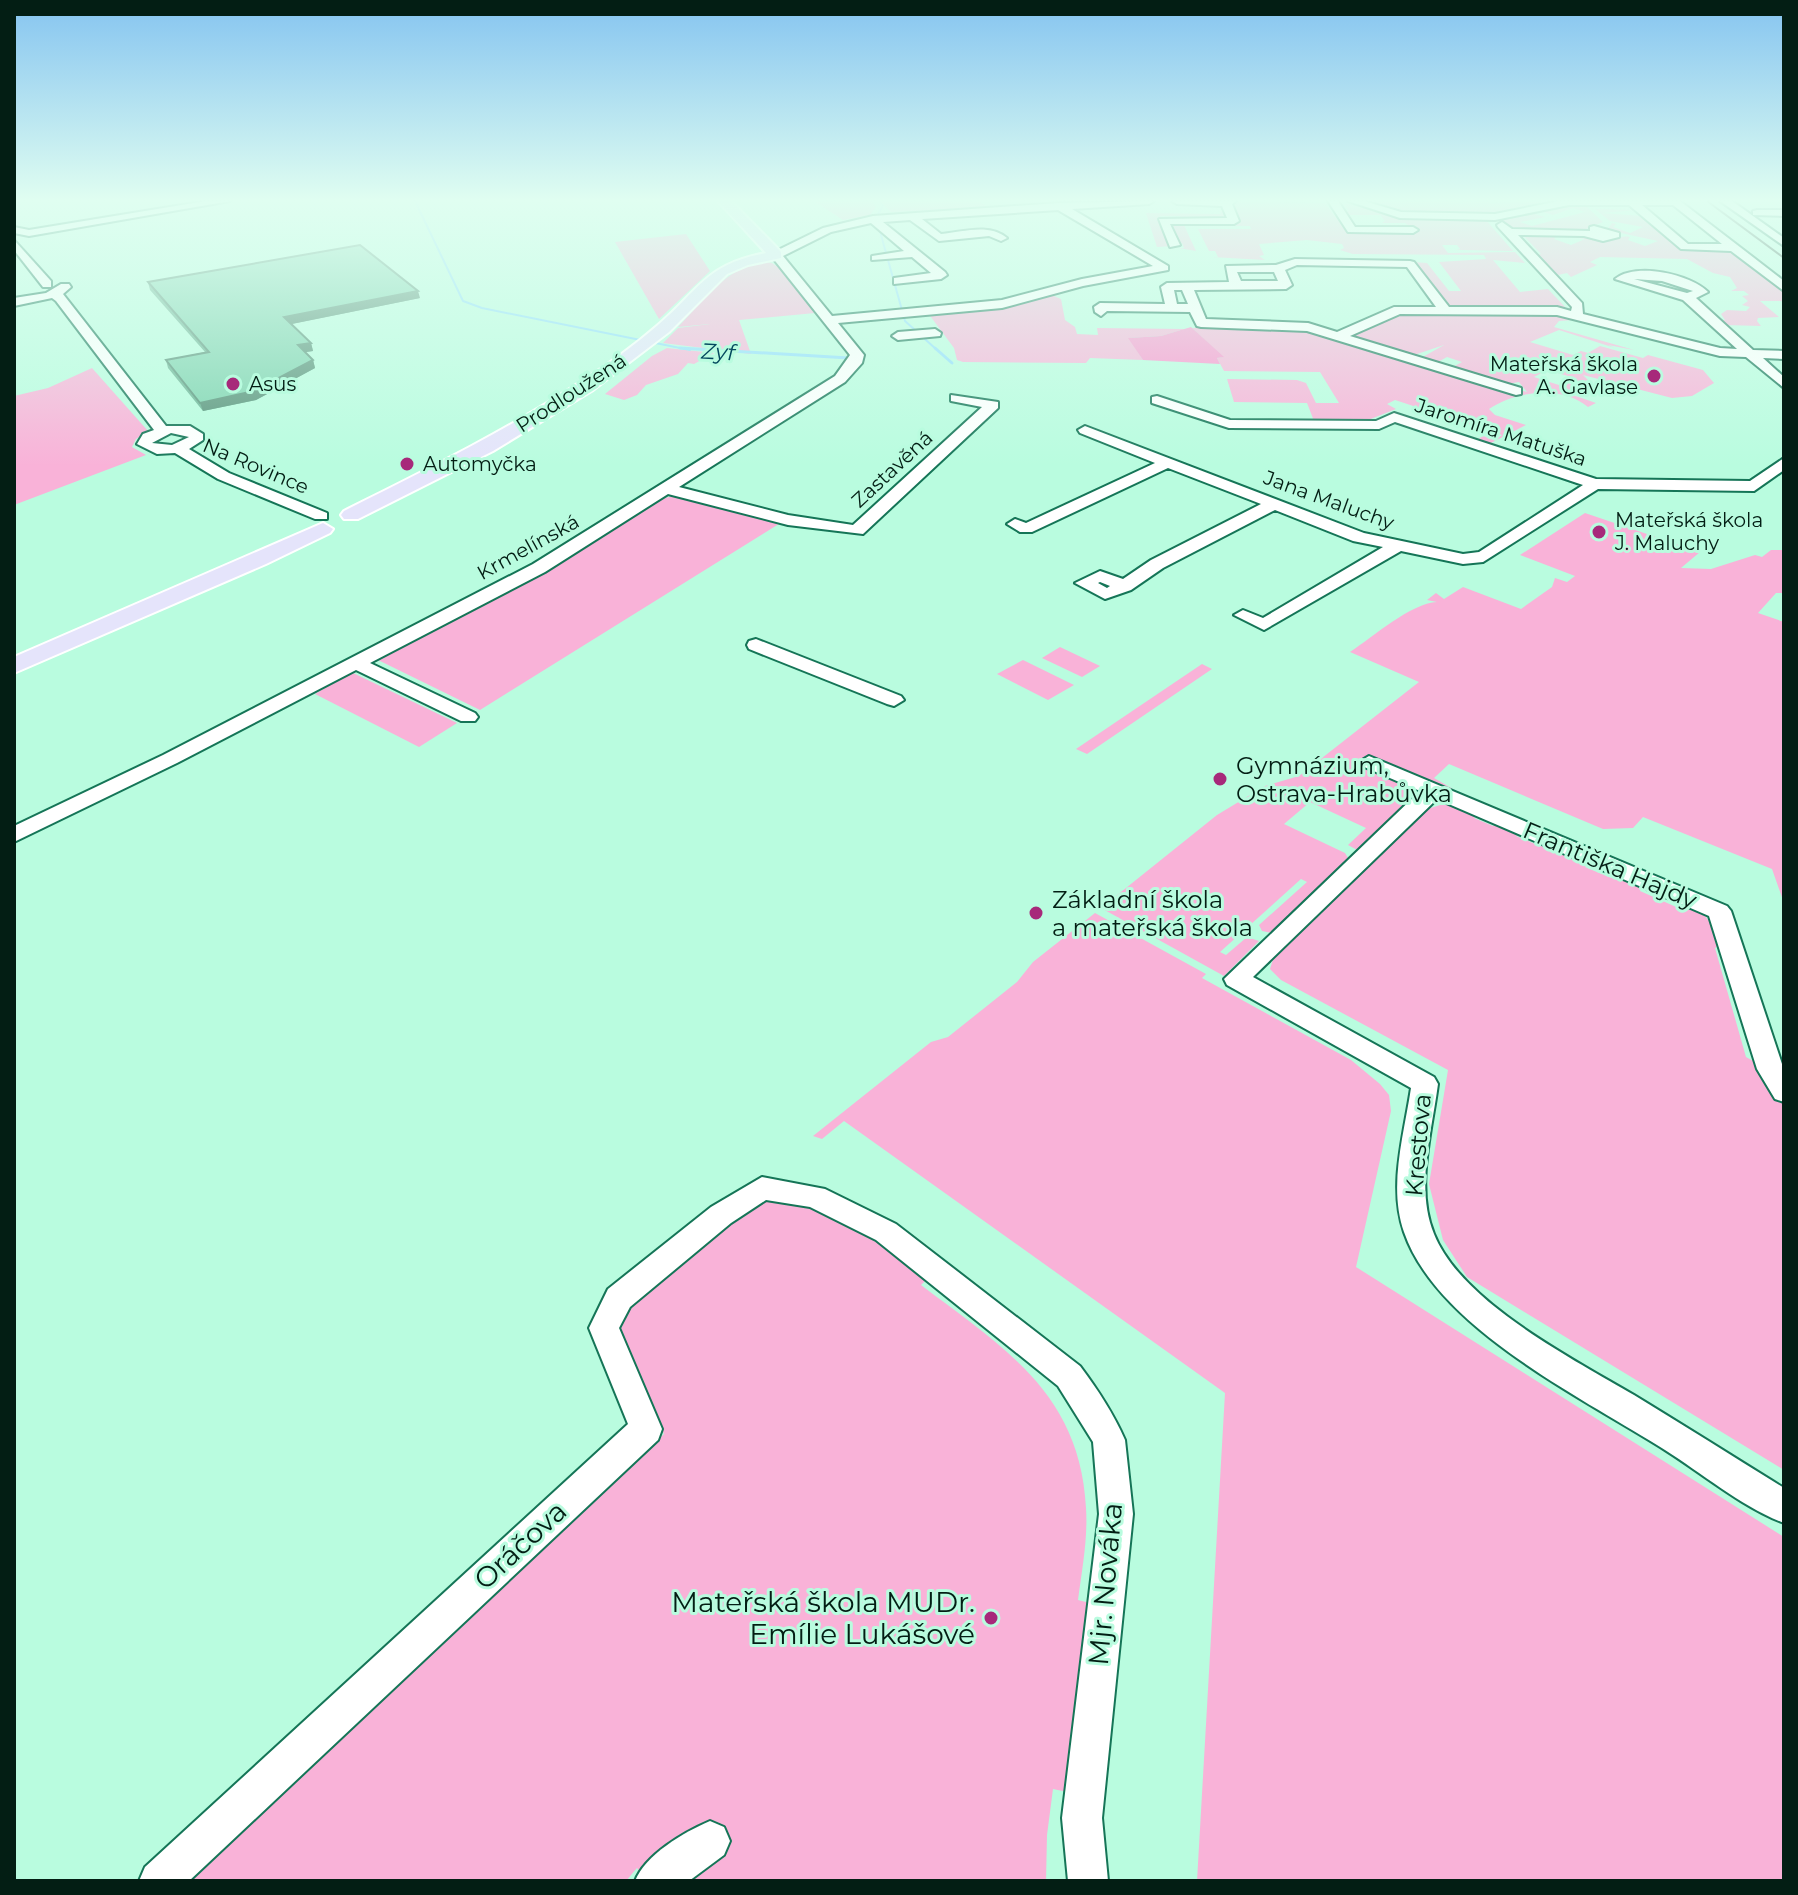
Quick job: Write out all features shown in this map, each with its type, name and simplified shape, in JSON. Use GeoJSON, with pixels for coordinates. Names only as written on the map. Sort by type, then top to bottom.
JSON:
{"type":"FeatureCollection","features":[{"type":"Feature","properties":{"kind":"main road","name":"Prodloužená"},"geometry":{"type":"LineString","coordinates":[[322,523],[348,525],[354,520],[351,515],[508,434],[587,386],[645,343],[702,289]]}},
{"type":"Feature","properties":{"kind":"main road"},"geometry":{"type":"LineString","coordinates":[[14,666],[245,567],[322,523]]}},
{"type":"Feature","properties":{"kind":"street"},"geometry":{"type":"LineString","coordinates":[[14,302],[49,289]]}},
{"type":"Feature","properties":{"kind":"street"},"geometry":{"type":"LineString","coordinates":[[50,289],[163,431]]}},
{"type":"Feature","properties":{"kind":"street","name":"Krmelínská"},"geometry":{"type":"LineString","coordinates":[[14,835],[170,759],[539,568],[817,395],[852,367],[857,355],[805,289]]}},
{"type":"Feature","properties":{"kind":"street"},"geometry":{"type":"LineString","coordinates":[[831,320],[1002,304],[1057,289]]}},
{"type":"Feature","properties":{"kind":"street"},"geometry":{"type":"LineString","coordinates":[[1168,289],[1172,308]]}},
{"type":"Feature","properties":{"kind":"street"},"geometry":{"type":"LineString","coordinates":[[1188,289],[1201,323],[1297,324],[1516,391]]}},
{"type":"Feature","properties":{"kind":"street"},"geometry":{"type":"LineString","coordinates":[[1429,289],[1444,309]]}},
{"type":"Feature","properties":{"kind":"street"},"geometry":{"type":"LineString","coordinates":[[1562,289],[1578,306],[1577,314]]}},
{"type":"Feature","properties":{"kind":"street"},"geometry":{"type":"LineString","coordinates":[[1655,289],[1687,297],[1696,296],[1701,289]]}},
{"type":"Feature","properties":{"kind":"street"},"geometry":{"type":"LineString","coordinates":[[1687,297],[1784,384]]}},
{"type":"Feature","properties":{"kind":"street"},"geometry":{"type":"LineString","coordinates":[[1102,318],[1152,313],[1151,308],[1195,308]]}},
{"type":"Feature","properties":{"kind":"street"},"geometry":{"type":"LineString","coordinates":[[1339,336],[1398,310],[1557,311],[1720,352],[1784,355]]}},
{"type":"Feature","properties":{"kind":"street"},"geometry":{"type":"LineString","coordinates":[[884,315],[899,339],[935,333]]}},
{"type":"Feature","properties":{"kind":"street","name":"Zastavěná"},"geometry":{"type":"LineString","coordinates":[[668,489],[788,520],[857,531],[1000,407],[956,398]]}},
{"type":"Feature","properties":{"kind":"street","name":"Jaromíra Matuška"},"geometry":{"type":"LineString","coordinates":[[1157,400],[1229,424],[1379,425],[1444,446],[1458,439],[1595,484],[1754,486],[1784,463]]}},
{"type":"Feature","properties":{"kind":"street","name":"Na Rovince"},"geometry":{"type":"LineString","coordinates":[[184,429],[198,433],[193,442],[178,448],[159,450],[144,444],[148,437],[163,431],[184,429]]}},
{"type":"Feature","properties":{"kind":"street","name":"Jana Maluchy"},"geometry":{"type":"LineString","coordinates":[[1085,430],[1359,537],[1463,559],[1483,557],[1595,484]]}},
{"type":"Feature","properties":{"kind":"street","name":"Na Rovince"},"geometry":{"type":"LineString","coordinates":[[178,448],[187,458],[322,523]]}},
{"type":"Feature","properties":{"kind":"street"},"geometry":{"type":"LineString","coordinates":[[1015,524],[1026,529],[1168,462]]}},
{"type":"Feature","properties":{"kind":"street"},"geometry":{"type":"LineString","coordinates":[[1125,586],[1157,564],[1274,504]]}},
{"type":"Feature","properties":{"kind":"street"},"geometry":{"type":"LineString","coordinates":[[1243,615],[1264,625],[1395,547]]}},
{"type":"Feature","properties":{"kind":"street"},"geometry":{"type":"LineString","coordinates":[[756,645],[894,700]]}},
{"type":"Feature","properties":{"kind":"street"},"geometry":{"type":"LineString","coordinates":[[356,663],[468,717]]}},
{"type":"Feature","properties":{"kind":"street","name":"Františka Hajdy"},"geometry":{"type":"LineString","coordinates":[[1369,762],[1719,911],[1770,1069],[1784,1092]]}},
{"type":"Feature","properties":{"kind":"street","name":"Krestova"},"geometry":{"type":"LineString","coordinates":[[1434,790],[1236,979],[1425,1084],[1411,1197],[1419,1235],[1445,1277],[1481,1312],[1552,1362],[1784,1507]]}},
{"type":"Feature","properties":{"kind":"street","name":"Oráčova"},"geometry":{"type":"LineString","coordinates":[[159,1881],[646,1429],[604,1328],[619,1298],[721,1215],[762,1188]]}},
{"type":"Feature","properties":{"kind":"street","name":"Mjr. Nováka"},"geometry":{"type":"LineString","coordinates":[[762,1188],[815,1197],[886,1232],[1069,1376],[1090,1405],[1109,1440],[1116,1514],[1082,1818],[1088,1881]]}},
{"type":"Feature","properties":{"kind":"street"},"geometry":{"type":"LineString","coordinates":[[655,1881],[710,1841]]}},
{"type":"Feature","properties":{"kind":"shaded area"},"geometry":{"type":"Polygon","coordinates":[[[642,289],[690,289],[659,319],[642,289]]]}},
{"type":"Feature","properties":{"kind":"shaded area"},"geometry":{"type":"Polygon","coordinates":[[[713,289],[796,289],[815,313],[739,320],[751,354],[663,343],[678,328],[710,324],[678,327],[713,289]]]}},
{"type":"Feature","properties":{"kind":"shaded area"},"geometry":{"type":"Polygon","coordinates":[[[1434,289],[1548,289],[1567,309],[1450,307],[1434,289]]]}},
{"type":"Feature","properties":{"kind":"shaded area"},"geometry":{"type":"Polygon","coordinates":[[[1783,289],[1784,303],[1760,301],[1779,317],[1758,318],[1761,326],[1725,325],[1720,320],[1725,320],[1721,314],[1727,310],[1746,311],[1750,307],[1742,305],[1748,301],[1742,296],[1749,295],[1744,291],[1731,291],[1783,289]]]}},
{"type":"Feature","properties":{"kind":"shaded area"},"geometry":{"type":"Polygon","coordinates":[[[1049,294],[1061,299],[1065,320],[1075,327],[1077,334],[1098,335],[1097,328],[1185,329],[1161,336],[1129,338],[1143,360],[1090,358],[1086,363],[963,362],[957,360],[954,348],[928,313],[1016,305],[1049,294]]]}},
{"type":"Feature","properties":{"kind":"shaded area"},"geometry":{"type":"Polygon","coordinates":[[[1538,312],[1585,319],[1559,321],[1554,327],[1634,350],[1608,345],[1615,348],[1559,330],[1530,342],[1573,355],[1581,351],[1588,353],[1600,346],[1643,358],[1648,355],[1703,370],[1714,383],[1692,396],[1672,398],[1583,375],[1588,380],[1580,384],[1571,382],[1575,378],[1547,370],[1534,377],[1562,386],[1568,383],[1577,386],[1564,392],[1596,403],[1588,407],[1577,400],[1552,393],[1512,398],[1489,409],[1495,415],[1526,425],[1489,444],[1477,440],[1483,436],[1495,440],[1502,435],[1395,400],[1387,404],[1396,409],[1363,422],[1314,421],[1307,403],[1234,402],[1227,379],[1297,380],[1306,383],[1316,403],[1339,403],[1320,372],[1224,371],[1217,358],[1223,357],[1192,328],[1296,326],[1527,392],[1519,382],[1507,384],[1448,366],[1462,362],[1447,357],[1438,362],[1441,364],[1421,358],[1444,345],[1411,356],[1351,335],[1396,314],[1538,312]]]}},
{"type":"Feature","properties":{"kind":"shaded area"},"geometry":{"type":"Polygon","coordinates":[[[1191,327],[1224,357],[1217,358],[1220,364],[1143,360],[1128,338],[1161,336],[1191,327]]]}},
{"type":"Feature","properties":{"kind":"shaded area"},"geometry":{"type":"Polygon","coordinates":[[[667,348],[714,353],[694,364],[688,363],[678,374],[646,385],[637,395],[624,400],[605,394],[652,356],[667,348]]]}},
{"type":"Feature","properties":{"kind":"shaded area"},"geometry":{"type":"Polygon","coordinates":[[[92,368],[148,431],[136,439],[132,447],[146,455],[14,505],[14,396],[48,388],[92,368]]]}},
{"type":"Feature","properties":{"kind":"shaded area"},"geometry":{"type":"Polygon","coordinates":[[[678,495],[782,522],[480,710],[376,659],[543,572],[665,498],[678,495]]]}},
{"type":"Feature","properties":{"kind":"shaded area"},"geometry":{"type":"Polygon","coordinates":[[[1585,513],[1700,552],[1681,568],[1711,569],[1755,555],[1762,557],[1771,550],[1784,550],[1784,593],[1776,593],[1758,613],[1784,622],[1784,903],[1772,869],[1643,817],[1633,828],[1603,829],[1449,764],[1434,778],[1453,789],[1400,780],[1409,786],[1415,797],[1359,851],[1348,845],[1366,828],[1310,802],[1284,824],[1345,853],[1350,861],[1272,933],[1262,931],[1259,925],[1307,882],[1301,879],[1220,952],[1226,955],[1247,937],[1259,941],[1224,976],[1101,908],[1217,815],[1265,786],[1299,776],[1419,682],[1350,652],[1381,630],[1416,608],[1437,602],[1427,600],[1436,593],[1444,599],[1463,587],[1521,609],[1552,587],[1555,578],[1567,582],[1575,576],[1520,555],[1585,513]]]}},
{"type":"Feature","properties":{"kind":"shaded area"},"geometry":{"type":"Polygon","coordinates":[[[1060,647],[1100,666],[1082,677],[1042,658],[1060,647]]]}},
{"type":"Feature","properties":{"kind":"shaded area"},"geometry":{"type":"Polygon","coordinates":[[[1023,660],[1074,685],[1048,700],[997,674],[1023,660]]]}},
{"type":"Feature","properties":{"kind":"shaded area"},"geometry":{"type":"Polygon","coordinates":[[[1202,664],[1212,669],[1087,754],[1076,749],[1202,664]]]}},
{"type":"Feature","properties":{"kind":"shaded area"},"geometry":{"type":"Polygon","coordinates":[[[351,672],[457,723],[419,747],[315,694],[351,672]]]}},
{"type":"Feature","properties":{"kind":"shaded area"},"geometry":{"type":"Polygon","coordinates":[[[1454,805],[1478,813],[1474,818],[1493,826],[1498,822],[1520,832],[1516,836],[1535,844],[1540,840],[1589,861],[1585,867],[1611,878],[1615,873],[1644,886],[1640,891],[1683,910],[1688,905],[1705,916],[1725,942],[1715,948],[1746,1057],[1762,1066],[1784,1101],[1784,1470],[1467,1277],[1443,1240],[1429,1184],[1448,1070],[1281,980],[1270,969],[1274,956],[1425,810],[1454,805]]]}},
{"type":"Feature","properties":{"kind":"shaded area"},"geometry":{"type":"Polygon","coordinates":[[[1095,913],[1206,974],[1202,978],[1351,1060],[1389,1095],[1391,1111],[1356,1267],[1784,1537],[1784,1881],[1197,1881],[1225,1393],[844,1121],[822,1139],[813,1136],[931,1042],[948,1037],[1017,982],[1033,962],[1095,913]]]}},
{"type":"Feature","properties":{"kind":"shaded area"},"geometry":{"type":"Polygon","coordinates":[[[783,1198],[848,1219],[931,1275],[921,1285],[981,1330],[1032,1377],[1053,1404],[1069,1434],[1081,1468],[1086,1508],[1078,1600],[1094,1604],[1072,1793],[1053,1789],[1047,1835],[1046,1881],[649,1881],[637,1868],[626,1881],[178,1881],[664,1434],[621,1351],[619,1325],[634,1293],[761,1200],[783,1198]]]}},
{"type":"Feature","properties":{"kind":"building"},"geometry":{"type":"Polygon","coordinates":[[[154,289],[418,291],[284,317],[311,343],[298,345],[313,360],[254,391],[200,403],[166,360],[209,352],[154,289]]]}},
{"type":"Feature","properties":{"kind":"waterway","name":"Zyf"},"geometry":{"type":"LineString","coordinates":[[457,289],[463,301],[482,308],[680,348]]}},
{"type":"Feature","properties":{"kind":"waterway"},"geometry":{"type":"LineString","coordinates":[[896,289],[905,321],[937,350]]}},
{"type":"Feature","properties":{"kind":"waterway","name":"Zyf"},"geometry":{"type":"LineString","coordinates":[[680,348],[849,358]]}},
{"type":"Feature","properties":{"kind":"waterway","name":"Zyf"},"geometry":{"type":"LineString","coordinates":[[680,348],[690,350]]}},
{"type":"Feature","properties":{"kind":"waterway"},"geometry":{"type":"LineString","coordinates":[[935,348],[952,363]]}},
{"type":"Feature","properties":{"kind":"place","name":"Mateřská škola A. Gavlase"},"geometry":{"type":"Point","coordinates":[1654,376]}},
{"type":"Feature","properties":{"kind":"place","name":"Asus"},"geometry":{"type":"Point","coordinates":[233,384]}},
{"type":"Feature","properties":{"kind":"place","name":"Automyčka"},"geometry":{"type":"Point","coordinates":[407,464]}},
{"type":"Feature","properties":{"kind":"place","name":"Mateřská škola J. Maluchy"},"geometry":{"type":"Point","coordinates":[1599,532]}},
{"type":"Feature","properties":{"kind":"place","name":"Gymnázium, Ostrava-Hrabůvka"},"geometry":{"type":"Point","coordinates":[1220,779]}},
{"type":"Feature","properties":{"kind":"place","name":"Základní škola a mateřská škola"},"geometry":{"type":"Point","coordinates":[1036,913]}},
{"type":"Feature","properties":{"kind":"place","name":"Mateřská škola MUDr. Emílie Lukášové"},"geometry":{"type":"Point","coordinates":[991,1618]}}]}
